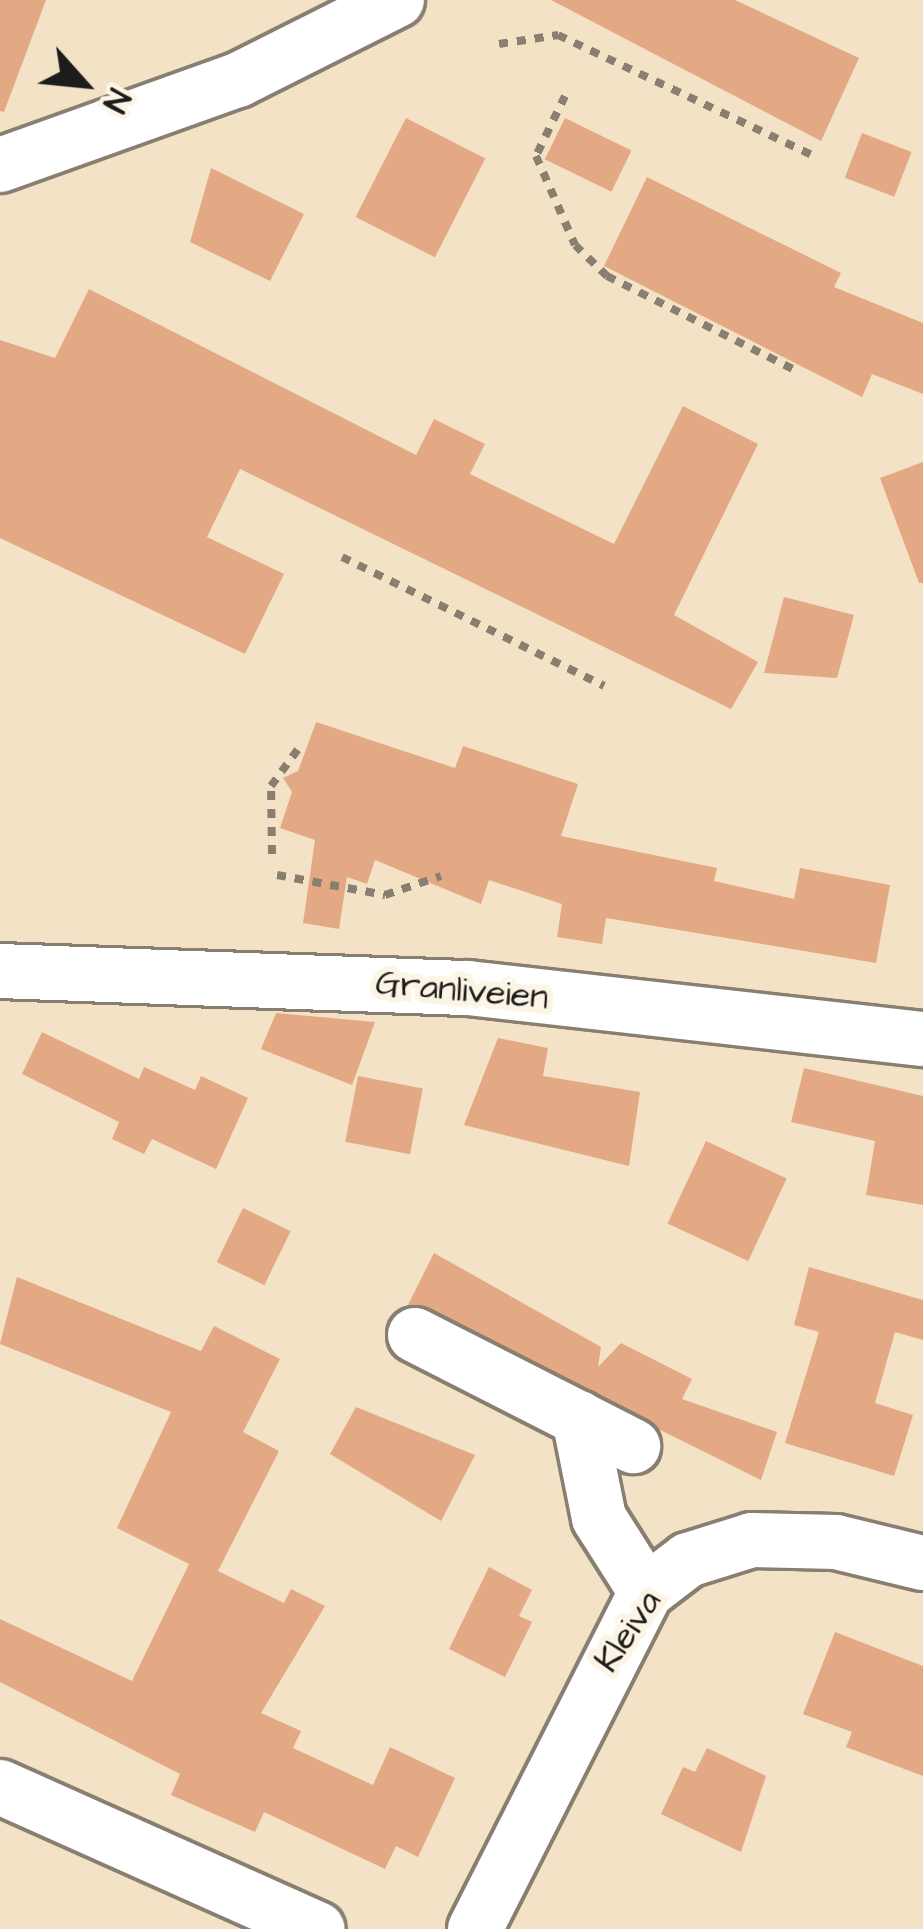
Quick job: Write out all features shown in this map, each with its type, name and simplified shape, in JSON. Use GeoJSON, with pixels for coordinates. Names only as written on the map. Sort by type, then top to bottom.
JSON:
{"type":"FeatureCollection","features":[{"type":"Feature","properties":{"kind":"street"},"geometry":{"type":"LineString","coordinates":[[0,165],[238,80],[397,0]]}},
{"type":"Feature","properties":{"kind":"street","name":"Granliveien"},"geometry":{"type":"LineString","coordinates":[[0,971],[468,988],[923,1038]]}},
{"type":"Feature","properties":{"kind":"street"},"geometry":{"type":"LineString","coordinates":[[415,1335],[633,1446]]}},
{"type":"Feature","properties":{"kind":"street"},"geometry":{"type":"LineString","coordinates":[[579,1418],[599,1519],[646,1592]]}},
{"type":"Feature","properties":{"kind":"street","name":"Kleiva"},"geometry":{"type":"LineString","coordinates":[[475,1929],[646,1592],[688,1560],[752,1540],[836,1542],[923,1563]]}},
{"type":"Feature","properties":{"kind":"street"},"geometry":{"type":"LineString","coordinates":[[0,1787],[318,1929]]}},
{"type":"Feature","properties":{"kind":"path"},"geometry":{"type":"LineString","coordinates":[[499,44],[558,35],[812,155]]}},
{"type":"Feature","properties":{"kind":"path"},"geometry":{"type":"LineString","coordinates":[[566,96],[536,156],[575,245],[607,276],[797,371]]}},
{"type":"Feature","properties":{"kind":"path"},"geometry":{"type":"LineString","coordinates":[[342,556],[604,686]]}},
{"type":"Feature","properties":{"kind":"path"},"geometry":{"type":"LineString","coordinates":[[272,854],[271,786],[302,745]]}},
{"type":"Feature","properties":{"kind":"path"},"geometry":{"type":"LineString","coordinates":[[277,875],[385,895],[441,876]]}},
{"type":"Feature","properties":{"kind":"building"},"geometry":{"type":"Polygon","coordinates":[[[0,0],[46,0],[4,112],[0,111],[0,0]]]}},
{"type":"Feature","properties":{"kind":"building"},"geometry":{"type":"Polygon","coordinates":[[[551,0],[735,0],[859,58],[821,141],[551,0]]]}},
{"type":"Feature","properties":{"kind":"building"},"geometry":{"type":"Polygon","coordinates":[[[406,118],[485,158],[435,257],[356,217],[406,118]]]}},
{"type":"Feature","properties":{"kind":"building"},"geometry":{"type":"Polygon","coordinates":[[[565,118],[632,150],[611,192],[545,159],[565,118]]]}},
{"type":"Feature","properties":{"kind":"building"},"geometry":{"type":"Polygon","coordinates":[[[862,133],[911,152],[894,197],[845,178],[862,133]]]}},
{"type":"Feature","properties":{"kind":"building"},"geometry":{"type":"Polygon","coordinates":[[[211,168],[304,214],[270,281],[190,242],[211,168]]]}},
{"type":"Feature","properties":{"kind":"building"},"geometry":{"type":"Polygon","coordinates":[[[647,177],[841,273],[834,287],[923,323],[923,394],[872,374],[862,397],[604,266],[647,177]]]}},
{"type":"Feature","properties":{"kind":"building"},"geometry":{"type":"Polygon","coordinates":[[[89,289],[416,455],[434,419],[485,444],[470,474],[614,544],[683,406],[758,444],[674,615],[758,662],[731,709],[240,469],[207,537],[284,574],[245,654],[0,538],[0,340],[55,358],[89,289]]]}},
{"type":"Feature","properties":{"kind":"building"},"geometry":{"type":"Polygon","coordinates":[[[923,462],[923,583],[919,583],[880,478],[923,462]]]}},
{"type":"Feature","properties":{"kind":"building"},"geometry":{"type":"Polygon","coordinates":[[[784,597],[854,615],[837,678],[764,673],[784,597]]]}},
{"type":"Feature","properties":{"kind":"building"},"geometry":{"type":"Polygon","coordinates":[[[316,722],[455,768],[463,746],[578,784],[561,836],[717,868],[714,881],[794,899],[800,868],[890,885],[876,963],[606,918],[602,944],[557,937],[562,904],[489,880],[481,904],[375,860],[367,884],[347,877],[339,929],[303,923],[315,840],[280,828],[292,792],[283,778],[298,771],[316,722]]]}},
{"type":"Feature","properties":{"kind":"building"},"geometry":{"type":"Polygon","coordinates":[[[276,1013],[375,1022],[352,1085],[261,1049],[276,1013]]]}},
{"type":"Feature","properties":{"kind":"building"},"geometry":{"type":"Polygon","coordinates":[[[42,1032],[139,1079],[144,1067],[195,1090],[201,1076],[248,1098],[216,1169],[152,1139],[144,1154],[112,1139],[119,1122],[22,1074],[42,1032]]]}},
{"type":"Feature","properties":{"kind":"building"},"geometry":{"type":"Polygon","coordinates":[[[498,1038],[548,1048],[543,1076],[640,1092],[629,1166],[464,1125],[498,1038]]]}},
{"type":"Feature","properties":{"kind":"building"},"geometry":{"type":"Polygon","coordinates":[[[804,1068],[923,1096],[923,1205],[866,1195],[875,1141],[791,1122],[804,1068]]]}},
{"type":"Feature","properties":{"kind":"building"},"geometry":{"type":"Polygon","coordinates":[[[358,1076],[423,1089],[410,1154],[345,1142],[358,1076]]]}},
{"type":"Feature","properties":{"kind":"building"},"geometry":{"type":"Polygon","coordinates":[[[706,1141],[787,1179],[748,1261],[668,1223],[706,1141]]]}},
{"type":"Feature","properties":{"kind":"building"},"geometry":{"type":"Polygon","coordinates":[[[243,1208],[291,1231],[264,1285],[217,1262],[243,1208]]]}},
{"type":"Feature","properties":{"kind":"building"},"geometry":{"type":"Polygon","coordinates":[[[434,1253],[601,1347],[598,1367],[621,1343],[692,1379],[682,1399],[777,1432],[761,1480],[408,1305],[434,1253]]]}},
{"type":"Feature","properties":{"kind":"building"},"geometry":{"type":"Polygon","coordinates":[[[809,1267],[923,1300],[923,1340],[895,1332],[875,1403],[913,1415],[894,1476],[785,1443],[819,1332],[794,1325],[809,1267]]]}},
{"type":"Feature","properties":{"kind":"building"},"geometry":{"type":"Polygon","coordinates":[[[17,1277],[201,1351],[214,1326],[280,1359],[243,1432],[279,1451],[218,1571],[284,1603],[291,1589],[325,1606],[261,1713],[301,1731],[293,1748],[373,1785],[390,1747],[455,1778],[418,1857],[396,1846],[385,1869],[264,1812],[255,1832],[171,1795],[180,1774],[0,1682],[0,1619],[132,1681],[189,1564],[117,1528],[171,1412],[0,1344],[17,1277]]]}},
{"type":"Feature","properties":{"kind":"building"},"geometry":{"type":"Polygon","coordinates":[[[356,1407],[475,1455],[441,1521],[330,1454],[356,1407]]]}},
{"type":"Feature","properties":{"kind":"building"},"geometry":{"type":"Polygon","coordinates":[[[489,1567],[532,1590],[519,1616],[532,1622],[505,1677],[449,1649],[489,1567]]]}},
{"type":"Feature","properties":{"kind":"building"},"geometry":{"type":"Polygon","coordinates":[[[835,1632],[923,1666],[923,1776],[846,1747],[852,1732],[803,1714],[835,1632]]]}},
{"type":"Feature","properties":{"kind":"building"},"geometry":{"type":"Polygon","coordinates":[[[707,1748],[766,1776],[741,1852],[661,1814],[683,1767],[695,1772],[707,1748]]]}}]}
